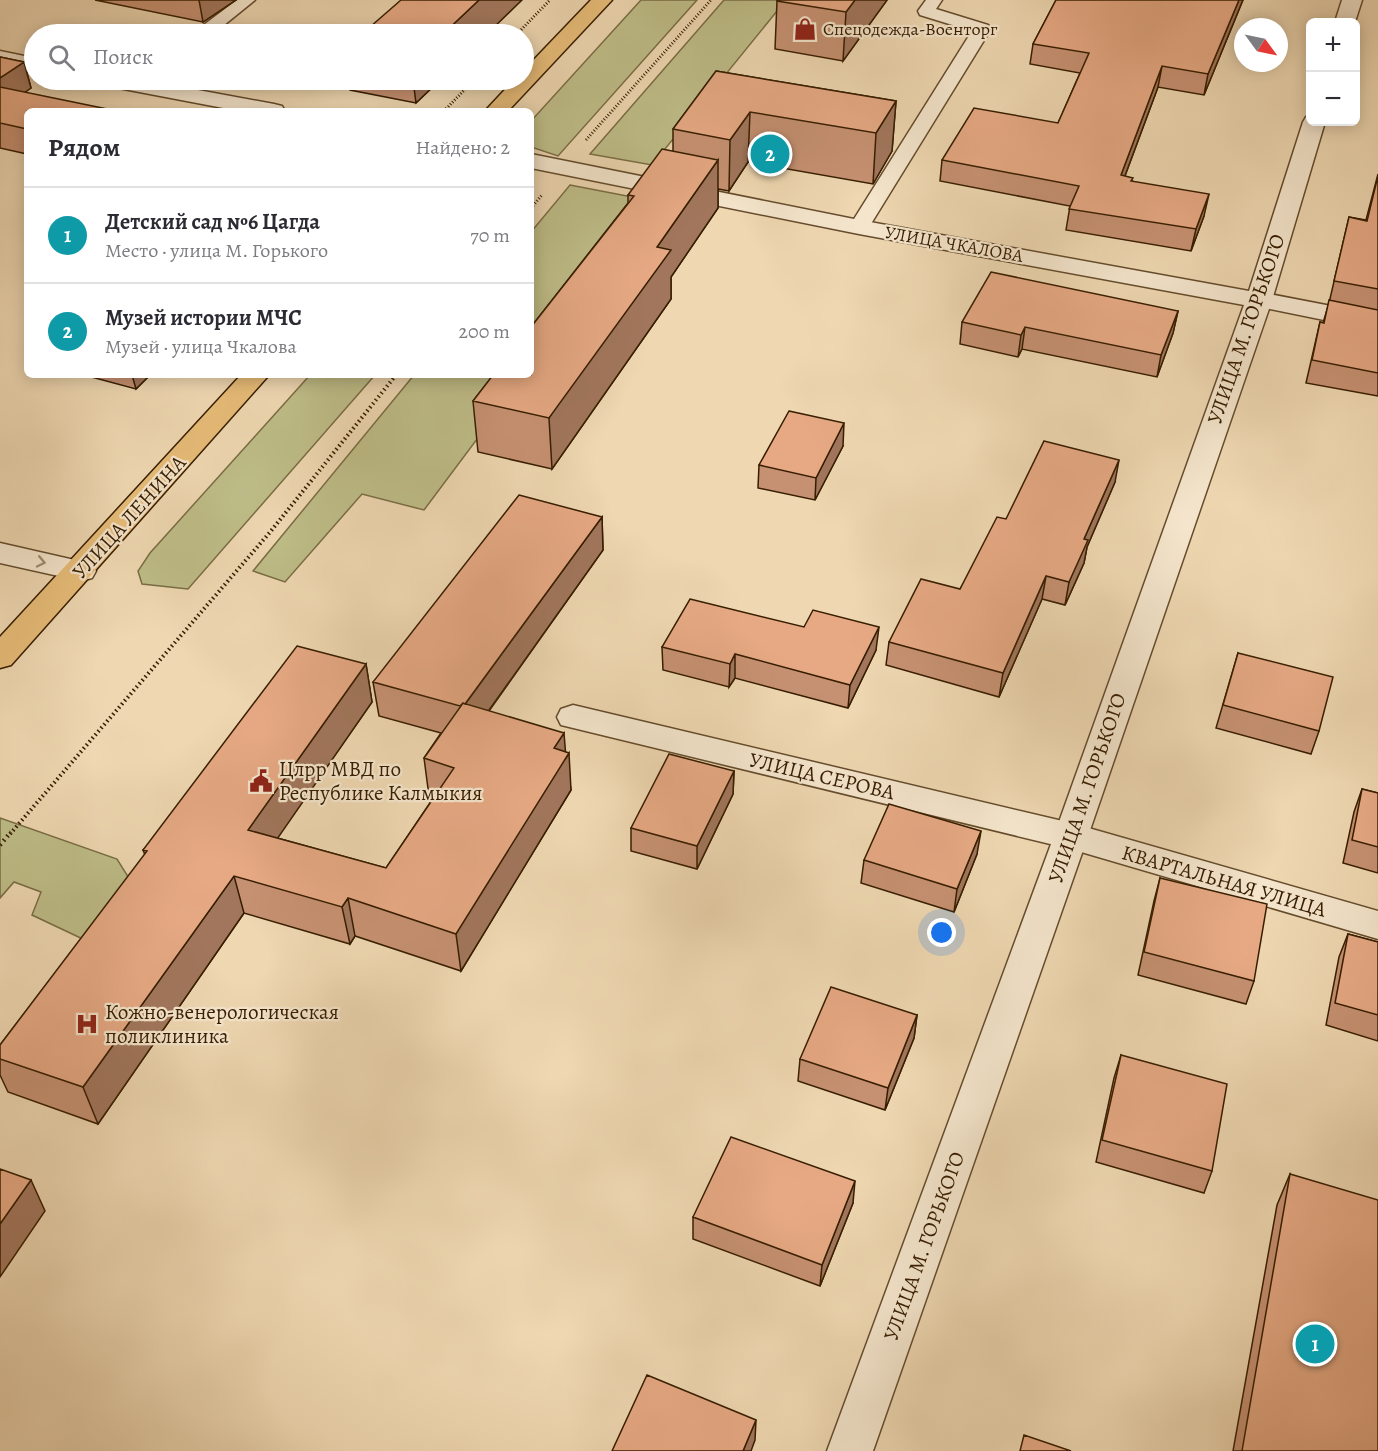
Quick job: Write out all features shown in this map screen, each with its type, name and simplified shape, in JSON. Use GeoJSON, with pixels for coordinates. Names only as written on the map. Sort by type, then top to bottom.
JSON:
{"type":"FeatureCollection","features":[{"type":"Feature","properties":{"kind":"main road"},"geometry":{"type":"LineString","coordinates":[[534,71],[602,0]]}},
{"type":"Feature","properties":{"kind":"main road"},"geometry":{"type":"LineString","coordinates":[[499,108],[516,90]]}},
{"type":"Feature","properties":{"kind":"main road","name":"УЛИЦА ЛЕНИНА"},"geometry":{"type":"LineString","coordinates":[[0,657],[81,571],[253,378]]}},
{"type":"Feature","properties":{"kind":"street"},"geometry":{"type":"LineString","coordinates":[[1346,18],[1352,0]]}},
{"type":"Feature","properties":{"kind":"street"},"geometry":{"type":"LineString","coordinates":[[0,57],[24,62]]}},
{"type":"Feature","properties":{"kind":"street"},"geometry":{"type":"LineString","coordinates":[[178,90],[260,108]]}},
{"type":"Feature","properties":{"kind":"street","name":"УЛИЦА М. ГОРЬКОГО"},"geometry":{"type":"LineString","coordinates":[[850,1451],[1071,836],[1259,300],[1313,126]]}},
{"type":"Feature","properties":{"kind":"street","name":"УЛИЦА ЧКАЛОВА"},"geometry":{"type":"LineString","coordinates":[[534,162],[860,227],[1378,323]]}},
{"type":"Feature","properties":{"kind":"street"},"geometry":{"type":"LineString","coordinates":[[0,553],[81,571]]}},
{"type":"Feature","properties":{"kind":"street","name":"УЛИЦА СЕРОВА"},"geometry":{"type":"LineString","coordinates":[[573,717],[1071,836]]}},
{"type":"Feature","properties":{"kind":"street","name":"КВАРТАЛЬНАЯ УЛИЦА"},"geometry":{"type":"LineString","coordinates":[[1071,836],[1378,925]]}},
{"type":"Feature","properties":{"kind":"lane"},"geometry":{"type":"LineString","coordinates":[[216,24],[247,0]]}},
{"type":"Feature","properties":{"kind":"lane"},"geometry":{"type":"LineString","coordinates":[[860,227],[982,29],[926,11],[934,0]]}},
{"type":"Feature","properties":{"kind":"path"},"geometry":{"type":"LineString","coordinates":[[527,24],[550,0]]}},
{"type":"Feature","properties":{"kind":"path"},"geometry":{"type":"LineString","coordinates":[[588,138],[711,0]]}},
{"type":"Feature","properties":{"kind":"path"},"geometry":{"type":"LineString","coordinates":[[447,108],[464,90]]}},
{"type":"Feature","properties":{"kind":"path"},"geometry":{"type":"LineString","coordinates":[[0,845],[271,531],[394,378]]}},
{"type":"Feature","properties":{"kind":"shaded area"},"geometry":{"type":"Polygon","coordinates":[[[641,0],[697,0],[558,156],[534,148],[534,118],[641,0]]]}},
{"type":"Feature","properties":{"kind":"shaded area"},"geometry":{"type":"Polygon","coordinates":[[[724,0],[786,0],[652,165],[590,154],[724,0]]]}},
{"type":"Feature","properties":{"kind":"shaded area"},"geometry":{"type":"Polygon","coordinates":[[[570,185],[653,201],[534,362],[534,228],[570,185]]]}},
{"type":"Feature","properties":{"kind":"shaded area"},"geometry":{"type":"Polygon","coordinates":[[[307,378],[372,378],[188,589],[142,584],[138,571],[150,553],[307,378]]]}},
{"type":"Feature","properties":{"kind":"shaded area"},"geometry":{"type":"Polygon","coordinates":[[[412,378],[523,378],[424,510],[362,494],[285,582],[253,571],[412,378]]]}},
{"type":"Feature","properties":{"kind":"shaded area"},"geometry":{"type":"Polygon","coordinates":[[[0,818],[117,859],[132,883],[87,941],[32,915],[41,892],[14,882],[0,898],[0,818]]]}},
{"type":"Feature","properties":{"kind":"building"},"geometry":{"type":"Polygon","coordinates":[[[401,0],[479,0],[454,24],[373,24],[401,0]]]}},
{"type":"Feature","properties":{"kind":"building"},"geometry":{"type":"Polygon","coordinates":[[[777,0],[855,0],[846,12],[777,0]]]}},
{"type":"Feature","properties":{"kind":"building"},"geometry":{"type":"Polygon","coordinates":[[[1056,0],[1239,0],[1208,74],[1162,66],[1121,175],[1133,178],[1131,181],[1209,194],[1196,229],[1069,209],[1079,186],[942,160],[974,108],[1058,123],[1089,53],[1033,44],[1056,0]]]}},
{"type":"Feature","properties":{"kind":"building"},"geometry":{"type":"Polygon","coordinates":[[[0,57],[24,62],[0,78],[0,57]]]}},
{"type":"Feature","properties":{"kind":"building"},"geometry":{"type":"Polygon","coordinates":[[[716,71],[896,101],[876,133],[750,112],[730,140],[673,129],[716,71]]]}},
{"type":"Feature","properties":{"kind":"building"},"geometry":{"type":"Polygon","coordinates":[[[0,87],[102,108],[24,108],[24,128],[0,123],[0,87]]]}},
{"type":"Feature","properties":{"kind":"building"},"geometry":{"type":"Polygon","coordinates":[[[662,149],[718,160],[657,247],[671,250],[549,418],[473,401],[491,378],[534,378],[534,323],[634,196],[628,195],[662,149]]]}},
{"type":"Feature","properties":{"kind":"building"},"geometry":{"type":"Polygon","coordinates":[[[1378,176],[1378,289],[1334,281],[1349,217],[1367,221],[1378,176]]]}},
{"type":"Feature","properties":{"kind":"building"},"geometry":{"type":"Polygon","coordinates":[[[991,272],[1178,311],[1161,355],[1025,327],[1021,335],[962,322],[991,272]]]}},
{"type":"Feature","properties":{"kind":"building"},"geometry":{"type":"Polygon","coordinates":[[[1329,300],[1378,310],[1378,373],[1312,360],[1320,322],[1324,323],[1329,300]]]}},
{"type":"Feature","properties":{"kind":"building"},"geometry":{"type":"Polygon","coordinates":[[[789,411],[844,423],[816,478],[759,465],[789,411]]]}},
{"type":"Feature","properties":{"kind":"building"},"geometry":{"type":"Polygon","coordinates":[[[1044,441],[1119,460],[1084,539],[1088,540],[1069,582],[1046,576],[1003,673],[889,642],[921,579],[960,589],[997,517],[1006,519],[1044,441]]]}},
{"type":"Feature","properties":{"kind":"building"},"geometry":{"type":"Polygon","coordinates":[[[519,495],[602,517],[465,704],[460,706],[373,682],[519,495]]]}},
{"type":"Feature","properties":{"kind":"building"},"geometry":{"type":"Polygon","coordinates":[[[690,599],[804,627],[813,610],[879,627],[850,685],[735,654],[730,664],[662,647],[690,599]]]}},
{"type":"Feature","properties":{"kind":"building"},"geometry":{"type":"Polygon","coordinates":[[[297,646],[366,664],[248,830],[386,868],[454,768],[424,758],[463,703],[564,733],[554,748],[569,753],[456,934],[348,898],[342,907],[234,876],[83,1087],[0,1059],[0,1045],[147,851],[143,850],[297,646]]]}},
{"type":"Feature","properties":{"kind":"building"},"geometry":{"type":"Polygon","coordinates":[[[1238,653],[1333,677],[1319,731],[1223,705],[1238,653]]]}},
{"type":"Feature","properties":{"kind":"building"},"geometry":{"type":"Polygon","coordinates":[[[669,754],[734,771],[697,846],[631,828],[669,754]]]}},
{"type":"Feature","properties":{"kind":"building"},"geometry":{"type":"Polygon","coordinates":[[[1362,789],[1378,793],[1378,847],[1352,840],[1362,789]]]}},
{"type":"Feature","properties":{"kind":"building"},"geometry":{"type":"Polygon","coordinates":[[[889,804],[981,831],[957,889],[864,860],[889,804]]]}},
{"type":"Feature","properties":{"kind":"building"},"geometry":{"type":"Polygon","coordinates":[[[1160,878],[1267,904],[1254,981],[1144,952],[1160,878]]]}},
{"type":"Feature","properties":{"kind":"building"},"geometry":{"type":"Polygon","coordinates":[[[1348,934],[1378,942],[1378,1015],[1335,1003],[1348,934]]]}},
{"type":"Feature","properties":{"kind":"building"},"geometry":{"type":"Polygon","coordinates":[[[831,987],[917,1015],[888,1088],[800,1059],[831,987]]]}},
{"type":"Feature","properties":{"kind":"building"},"geometry":{"type":"Polygon","coordinates":[[[1121,1055],[1227,1084],[1212,1171],[1102,1140],[1121,1055]]]}},
{"type":"Feature","properties":{"kind":"building"},"geometry":{"type":"Polygon","coordinates":[[[731,1137],[855,1181],[822,1265],[693,1217],[731,1137]]]}},
{"type":"Feature","properties":{"kind":"building"},"geometry":{"type":"Polygon","coordinates":[[[0,1169],[31,1180],[0,1224],[0,1169]]]}},
{"type":"Feature","properties":{"kind":"building"},"geometry":{"type":"Polygon","coordinates":[[[1290,1174],[1378,1200],[1378,1451],[1242,1451],[1290,1174]]]}},
{"type":"Feature","properties":{"kind":"building"},"geometry":{"type":"Polygon","coordinates":[[[647,1375],[756,1420],[743,1451],[612,1451],[647,1375]]]}},
{"type":"Feature","properties":{"kind":"building"},"geometry":{"type":"Polygon","coordinates":[[[1024,1435],[1071,1451],[1020,1451],[1024,1435]]]}},
{"type":"Feature","properties":{"kind":"place","name":"Спецодежда-Военторг"},"geometry":{"type":"Point","coordinates":[805,29]}},
{"type":"Feature","properties":{"kind":"place","name":"Музей истории МЧС"},"geometry":{"type":"Point","coordinates":[770,154]}},
{"type":"Feature","properties":{"kind":"place","name":"Цлрр МВД по Республике Калмыкия"},"geometry":{"type":"Point","coordinates":[261,781]}},
{"type":"Feature","properties":{"kind":"place","name":"Кожно-венерологическая поликлиника"},"geometry":{"type":"Point","coordinates":[87,1024]}},
{"type":"Feature","properties":{"kind":"place","name":"Детский сад №6 Цагда"},"geometry":{"type":"Point","coordinates":[1315,1344]}}]}
